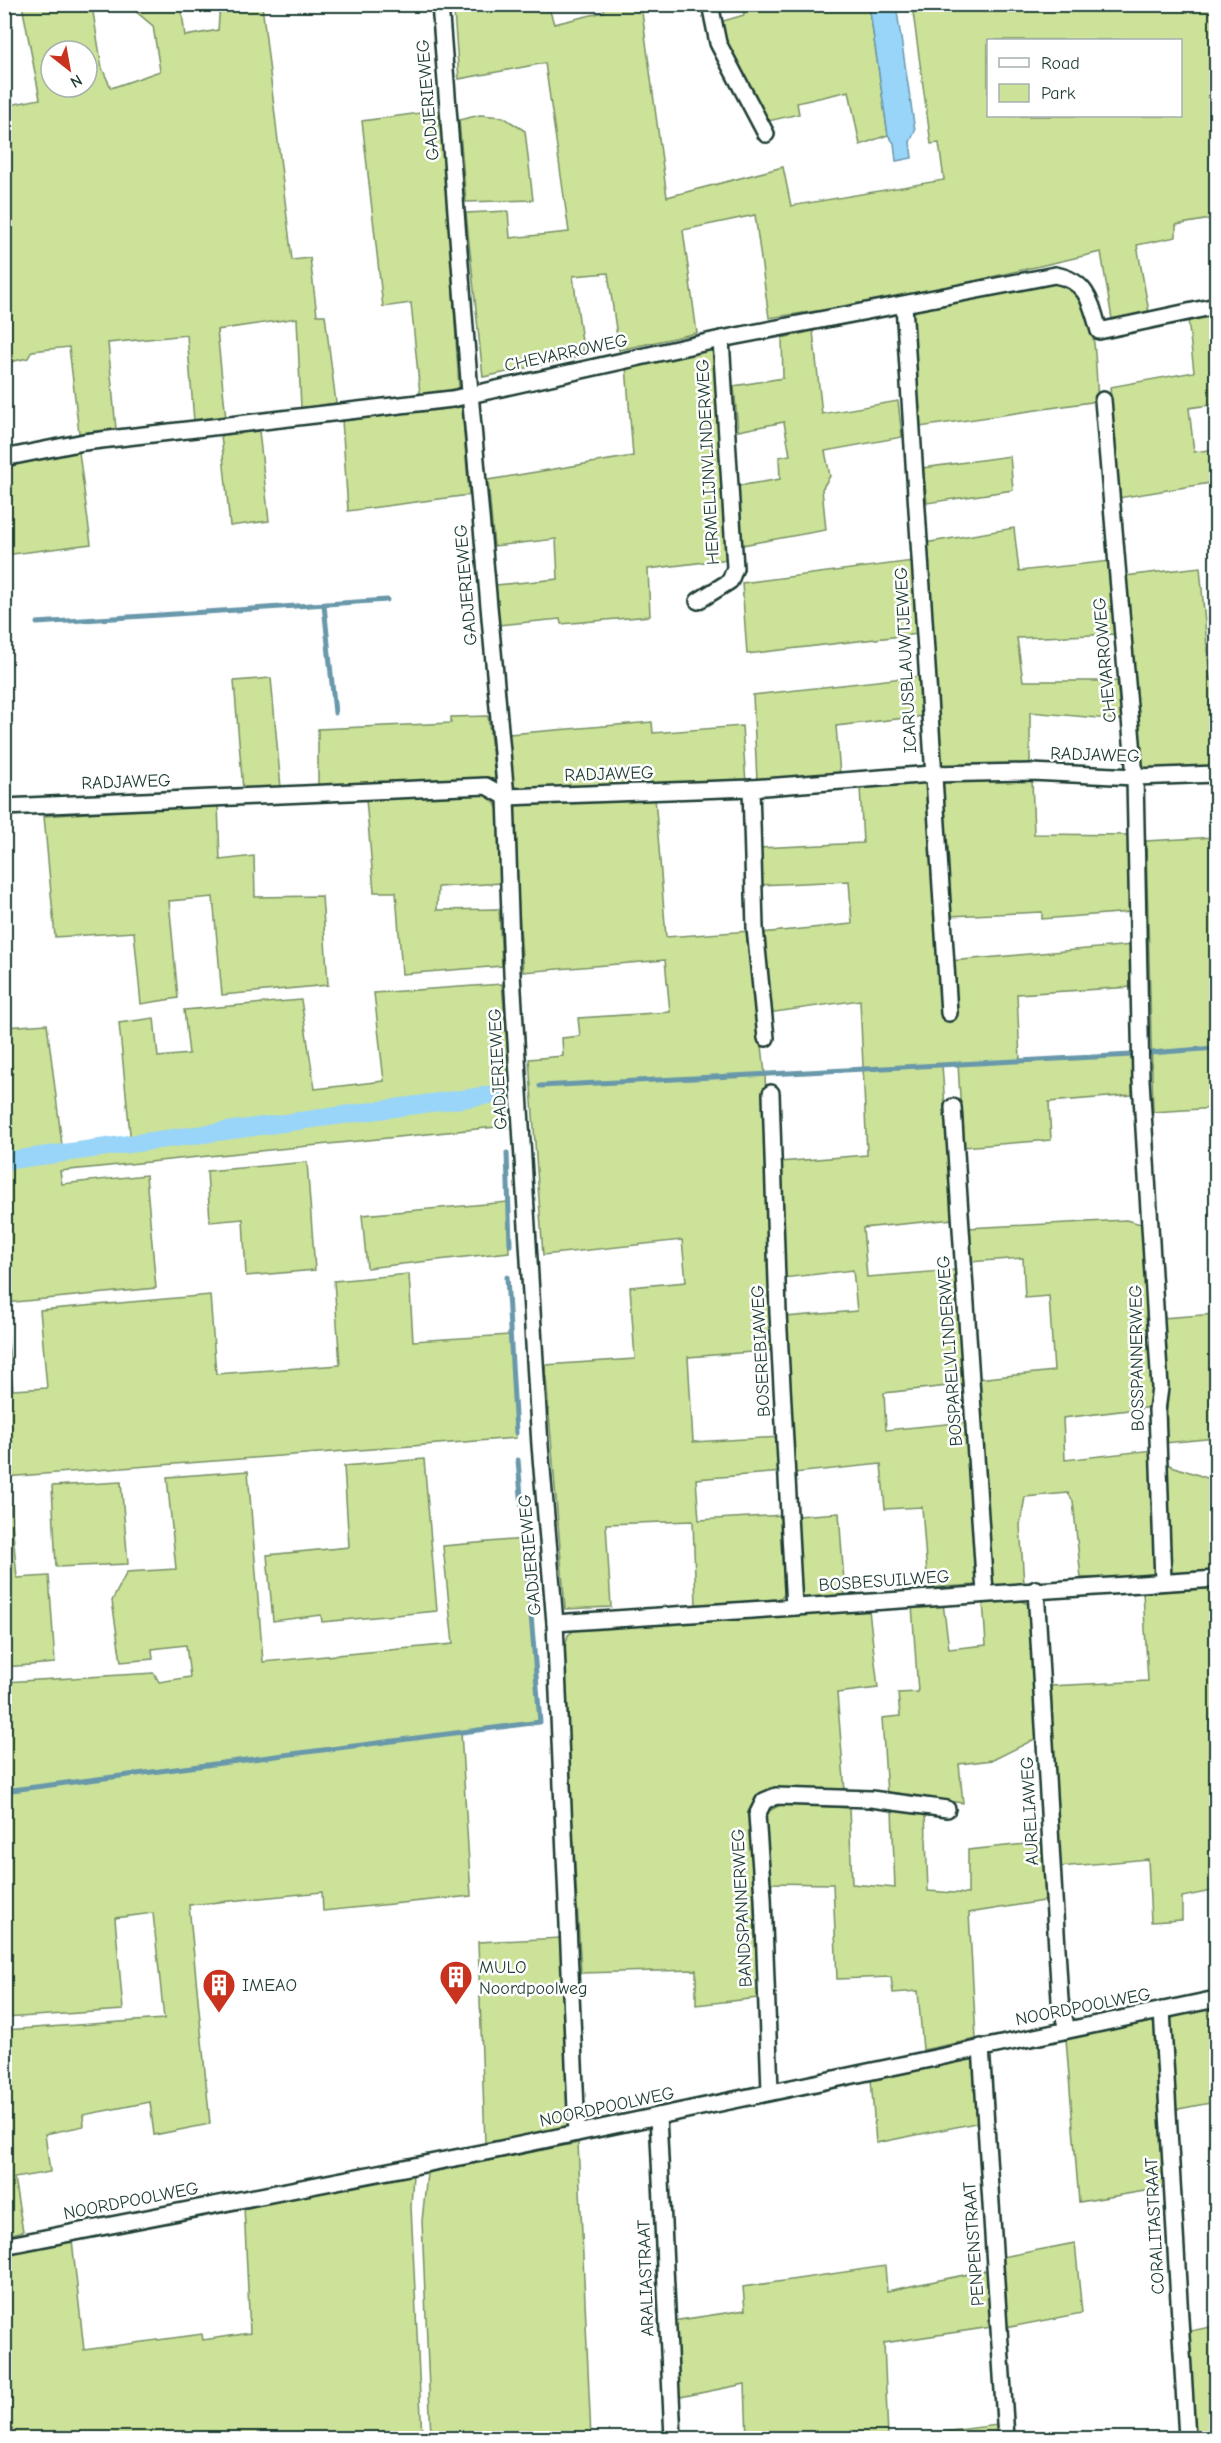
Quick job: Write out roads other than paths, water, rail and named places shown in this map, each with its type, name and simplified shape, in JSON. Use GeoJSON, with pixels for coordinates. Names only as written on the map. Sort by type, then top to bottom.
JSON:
{"type":"FeatureCollection","features":[{"type":"Feature","properties":{"kind":"street","name":"GADJERIEWEG"},"geometry":{"type":"LineString","coordinates":[[440,4],[470,393],[506,797],[512,974],[540,1444],[555,1623],[577,2133]]}},
{"type":"Feature","properties":{"kind":"street"},"geometry":{"type":"LineString","coordinates":[[710,4],[718,43],[766,134]]}},
{"type":"Feature","properties":{"kind":"street","name":"CHEVARROWEG"},"geometry":{"type":"LineString","coordinates":[[4,458],[84,442],[452,399],[470,393],[721,339],[1055,275],[1071,278],[1088,295],[1099,331],[1216,306]]}},
{"type":"Feature","properties":{"kind":"street","name":"ICARUSBLAUWTJEWEG"},"geometry":{"type":"LineString","coordinates":[[904,305],[932,774],[949,1013]]}},
{"type":"Feature","properties":{"kind":"street","name":"HERMELIJNVLINDERWEG"},"geometry":{"type":"LineString","coordinates":[[698,601],[730,581],[735,568],[721,339]]}},
{"type":"Feature","properties":{"kind":"street","name":"CHEVARROWEG"},"geometry":{"type":"LineString","coordinates":[[1102,400],[1135,777],[1140,1025]]}},
{"type":"Feature","properties":{"kind":"street","name":"RADJAWEG"},"geometry":{"type":"LineString","coordinates":[[4,807],[486,786],[506,797],[751,788],[932,774],[1031,772],[1135,777],[1216,774]]}},
{"type":"Feature","properties":{"kind":"street"},"geometry":{"type":"LineString","coordinates":[[751,788],[755,928],[766,1038]]}},
{"type":"Feature","properties":{"kind":"street","name":"BOSSPANNERWEG"},"geometry":{"type":"LineString","coordinates":[[1140,1025],[1160,1388],[1157,1410],[1163,1581]]}},
{"type":"Feature","properties":{"kind":"street","name":"BOSEREBIAWEG"},"geometry":{"type":"LineString","coordinates":[[771,1093],[778,1313],[794,1607]]}},
{"type":"Feature","properties":{"kind":"street","name":"BOSPARELVLINDERWEG"},"geometry":{"type":"LineString","coordinates":[[953,1107],[985,1593]]}},
{"type":"Feature","properties":{"kind":"street","name":"BOSBESUILWEG"},"geometry":{"type":"LineString","coordinates":[[555,1623],[1036,1589],[1216,1579]]}},
{"type":"Feature","properties":{"kind":"street","name":"AURELIAWEG"},"geometry":{"type":"LineString","coordinates":[[1036,1589],[1060,2000],[1067,2030]]}},
{"type":"Feature","properties":{"kind":"street","name":"BANDSPANNERWEG"},"geometry":{"type":"LineString","coordinates":[[770,2091],[763,1897],[757,1815],[764,1801],[776,1796],[871,1799],[947,1809]]}},
{"type":"Feature","properties":{"kind":"street","name":"NOORDPOOLWEG"},"geometry":{"type":"LineString","coordinates":[[4,2246],[577,2133],[1216,1999]]}},
{"type":"Feature","properties":{"kind":"street","name":"CORALITASTRAAT"},"geometry":{"type":"LineString","coordinates":[[1162,2010],[1187,2439]]}},
{"type":"Feature","properties":{"kind":"street","name":"PENPENSTRAAT"},"geometry":{"type":"LineString","coordinates":[[981,2047],[1006,2439]]}},
{"type":"Feature","properties":{"kind":"street","name":"ARALIASTRAAT"},"geometry":{"type":"LineString","coordinates":[[658,2116],[673,2439]]}},
{"type":"Feature","properties":{"kind":"water"},"geometry":{"type":"Polygon","coordinates":[[[869,5],[896,5],[915,131],[910,142],[912,158],[896,161],[894,143],[888,135],[869,5]]]}},
{"type":"Feature","properties":{"kind":"waterway"},"geometry":{"type":"LineString","coordinates":[[37,623],[387,600]]}},
{"type":"Feature","properties":{"kind":"waterway"},"geometry":{"type":"LineString","coordinates":[[324,605],[335,713]]}},
{"type":"Feature","properties":{"kind":"waterway"},"geometry":{"type":"LineString","coordinates":[[1150,1053],[1216,1048]]}},
{"type":"Feature","properties":{"kind":"waterway"},"geometry":{"type":"LineString","coordinates":[[540,1086],[1132,1055]]}},
{"type":"Feature","properties":{"kind":"waterway"},"geometry":{"type":"LineString","coordinates":[[505,1093],[506,1126]]}},
{"type":"Feature","properties":{"kind":"waterway"},"geometry":{"type":"LineString","coordinates":[[4,1161],[505,1093]]}},
{"type":"Feature","properties":{"kind":"waterway"},"geometry":{"type":"LineString","coordinates":[[507,1153],[510,1245]]}},
{"type":"Feature","properties":{"kind":"waterway"},"geometry":{"type":"LineString","coordinates":[[507,1277],[516,1433]]}},
{"type":"Feature","properties":{"kind":"waterway"},"geometry":{"type":"LineString","coordinates":[[4,1791],[540,1722],[518,1460]]}},
{"type":"Feature","properties":{"kind":"place","name":"MULO Noordpoolweg"},"geometry":{"type":"Point","coordinates":[456,2006]}},
{"type":"Feature","properties":{"kind":"place","name":"IMEAO"},"geometry":{"type":"Point","coordinates":[219,2014]}}]}
